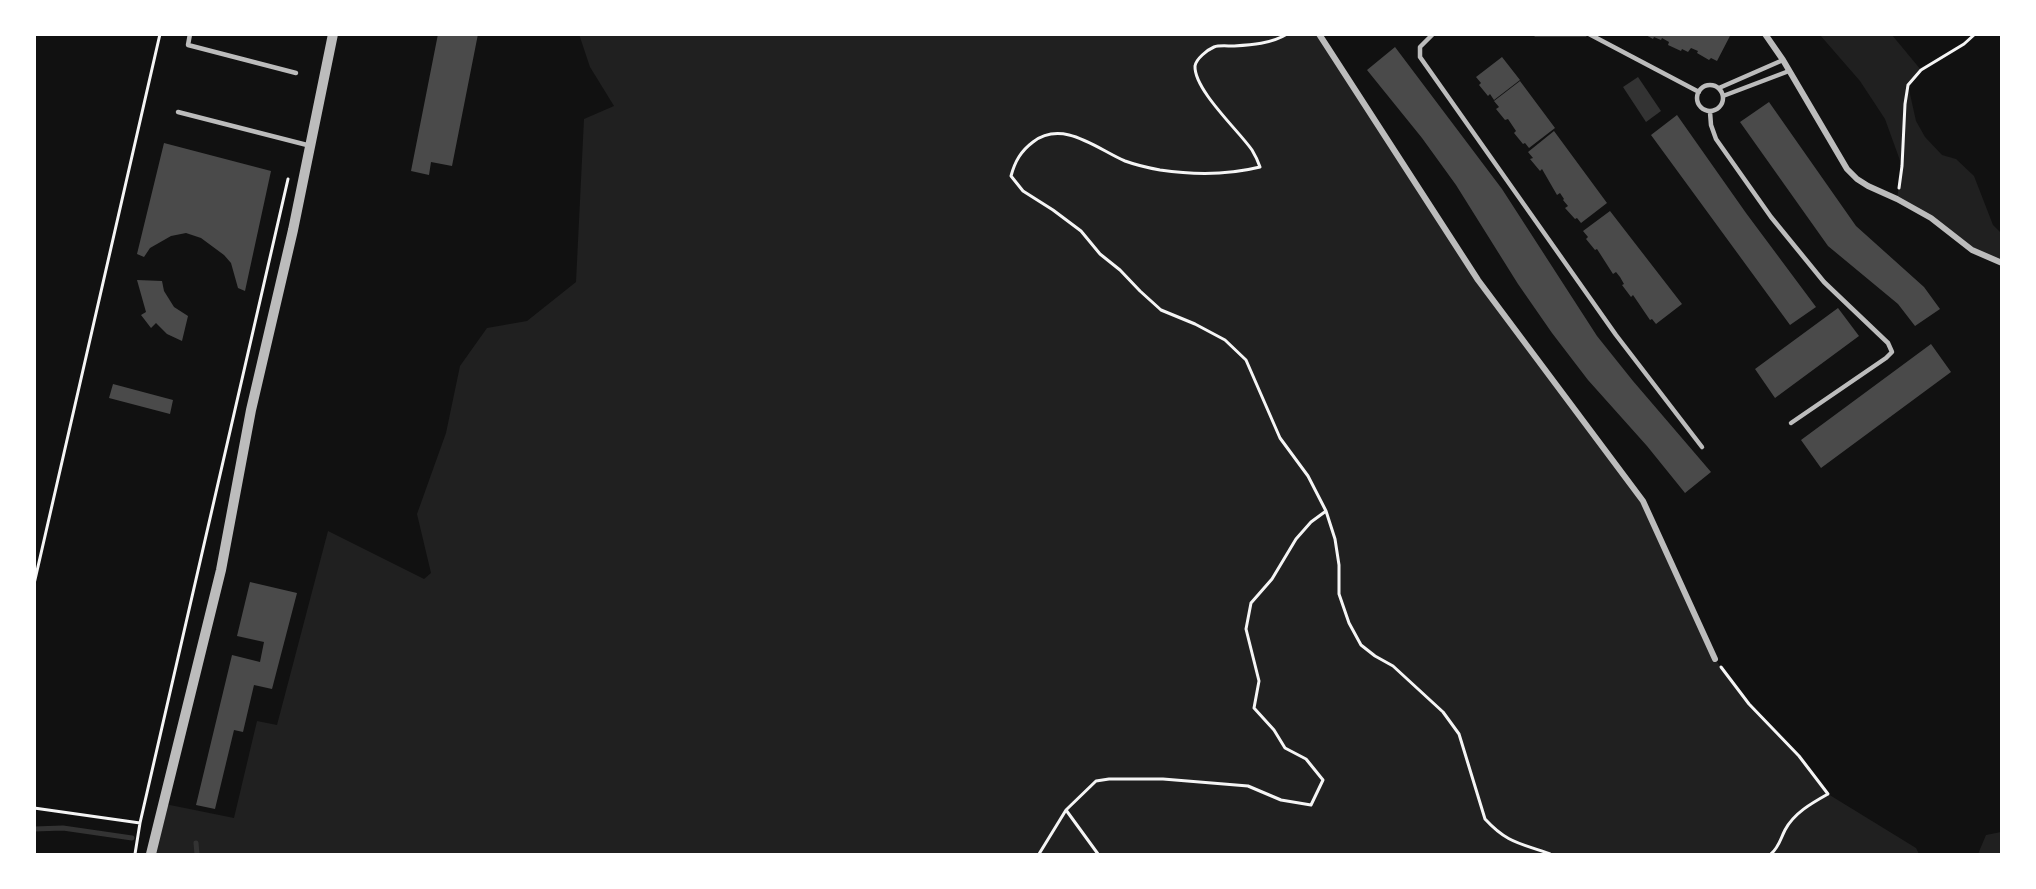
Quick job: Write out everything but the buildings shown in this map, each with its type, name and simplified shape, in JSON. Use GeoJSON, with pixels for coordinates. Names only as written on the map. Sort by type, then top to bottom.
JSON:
{"type":"FeatureCollection","features":[{"type":"Feature","properties":{"kind":"street"},"geometry":{"type":"LineString","coordinates":[[151,855],[221,570],[251,410],[333,34]]}},
{"type":"Feature","properties":{"kind":"street"},"geometry":{"type":"LineString","coordinates":[[1319,34],[1478,280],[1643,501],[1715,659]]}},
{"type":"Feature","properties":{"kind":"street"},"geometry":{"type":"LineString","coordinates":[[1764,34],[1783,60],[1847,169],[1857,179],[1931,218],[1972,250],[2001,263]]}},
{"type":"Feature","properties":{"kind":"lane"},"geometry":{"type":"LineString","coordinates":[[190,34],[188,45],[296,73]]}},
{"type":"Feature","properties":{"kind":"lane"},"geometry":{"type":"LineString","coordinates":[[1433,34],[1420,46],[1420,57],[1616,334],[1702,447]]}},
{"type":"Feature","properties":{"kind":"lane"},"geometry":{"type":"LineString","coordinates":[[1535,34],[1588,34],[1699,92]]}},
{"type":"Feature","properties":{"kind":"lane"},"geometry":{"type":"LineString","coordinates":[[1719,88],[1723,96],[1720,107],[1710,112],[1703,110],[1697,99],[1702,87],[1708,85],[1719,88],[1783,60]]}},
{"type":"Feature","properties":{"kind":"lane"},"geometry":{"type":"LineString","coordinates":[[1723,96],[1789,71]]}},
{"type":"Feature","properties":{"kind":"lane"},"geometry":{"type":"LineString","coordinates":[[178,112],[310,146]]}},
{"type":"Feature","properties":{"kind":"lane"},"geometry":{"type":"LineString","coordinates":[[1710,112],[1711,125],[1716,139],[1771,217],[1824,282],[1888,343],[1892,352],[1791,423]]}},
{"type":"Feature","properties":{"kind":"path"},"geometry":{"type":"LineString","coordinates":[[34,584],[160,34]]}},
{"type":"Feature","properties":{"kind":"path"},"geometry":{"type":"LineString","coordinates":[[1287,34],[1279,39],[1248,45],[1213,47],[1198,58],[1195,66],[1197,78],[1202,86],[1221,114],[1252,151],[1260,167],[1214,174],[1160,170],[1126,161],[1070,134],[1053,134],[1038,138],[1024,148],[1014,164],[1011,176],[1023,191],[1081,231],[1100,254],[1161,310],[1225,340],[1246,360],[1280,438],[1308,476],[1326,512],[1335,539],[1339,565],[1339,594],[1360,645],[1393,666],[1443,712],[1459,734],[1485,819],[1514,843],[1550,855]]}},
{"type":"Feature","properties":{"kind":"path"},"geometry":{"type":"LineString","coordinates":[[1897,199],[1902,166],[1908,85],[1921,69],[1964,44],[1975,34]]}},
{"type":"Feature","properties":{"kind":"path"},"geometry":{"type":"LineString","coordinates":[[135,855],[140,823],[287,179]]}},
{"type":"Feature","properties":{"kind":"path"},"geometry":{"type":"LineString","coordinates":[[1039,855],[1066,810],[1096,781],[1163,779],[1248,786],[1281,800],[1311,805],[1323,780],[1306,759],[1285,748],[1274,730],[1254,708],[1259,681],[1246,629],[1251,603],[1272,579],[1296,539],[1311,522],[1326,512]]}},
{"type":"Feature","properties":{"kind":"path"},"geometry":{"type":"LineString","coordinates":[[1715,659],[1749,704],[1799,756],[1828,794],[1813,802],[1795,817],[1785,831],[1779,846],[1771,855]]}},
{"type":"Feature","properties":{"kind":"path"},"geometry":{"type":"LineString","coordinates":[[34,808],[140,823]]}},
{"type":"Feature","properties":{"kind":"path"},"geometry":{"type":"LineString","coordinates":[[1066,810],[1098,855]]}},
{"type":"Feature","properties":{"kind":"shaded area"},"geometry":{"type":"Polygon","coordinates":[[[579,34],[1319,35],[1478,280],[1643,501],[1715,659],[1734,686],[1799,756],[1828,794],[1916,848],[1919,854],[151,854],[165,804],[234,818],[257,721],[277,725],[328,531],[424,579],[431,573],[417,514],[446,433],[460,366],[487,328],[527,321],[576,282],[584,119],[614,106],[590,67],[579,34]]]}},
{"type":"Feature","properties":{"kind":"shaded area"},"geometry":{"type":"Polygon","coordinates":[[[1820,35],[1892,35],[1921,70],[1908,85],[1916,121],[1925,137],[1942,155],[1956,159],[1974,176],[1993,225],[2001,233],[2001,263],[1972,250],[1931,218],[1897,199],[1902,166],[1885,119],[1860,81],[1820,35]]]}},
{"type":"Feature","properties":{"kind":"shaded area"},"geometry":{"type":"Polygon","coordinates":[[[1638,77],[1661,111],[1646,122],[1623,87],[1638,77]]]}},
{"type":"Feature","properties":{"kind":"shaded area"},"geometry":{"type":"Polygon","coordinates":[[[2001,832],[2001,854],[1978,854],[1986,835],[2001,832]]]}},
{"type":"Feature","properties":{"kind":"waterway"},"geometry":{"type":"LineString","coordinates":[[34,829],[63,828],[132,838]]}},
{"type":"Feature","properties":{"kind":"waterway"},"geometry":{"type":"LineString","coordinates":[[196,843],[197,854]]}}]}
